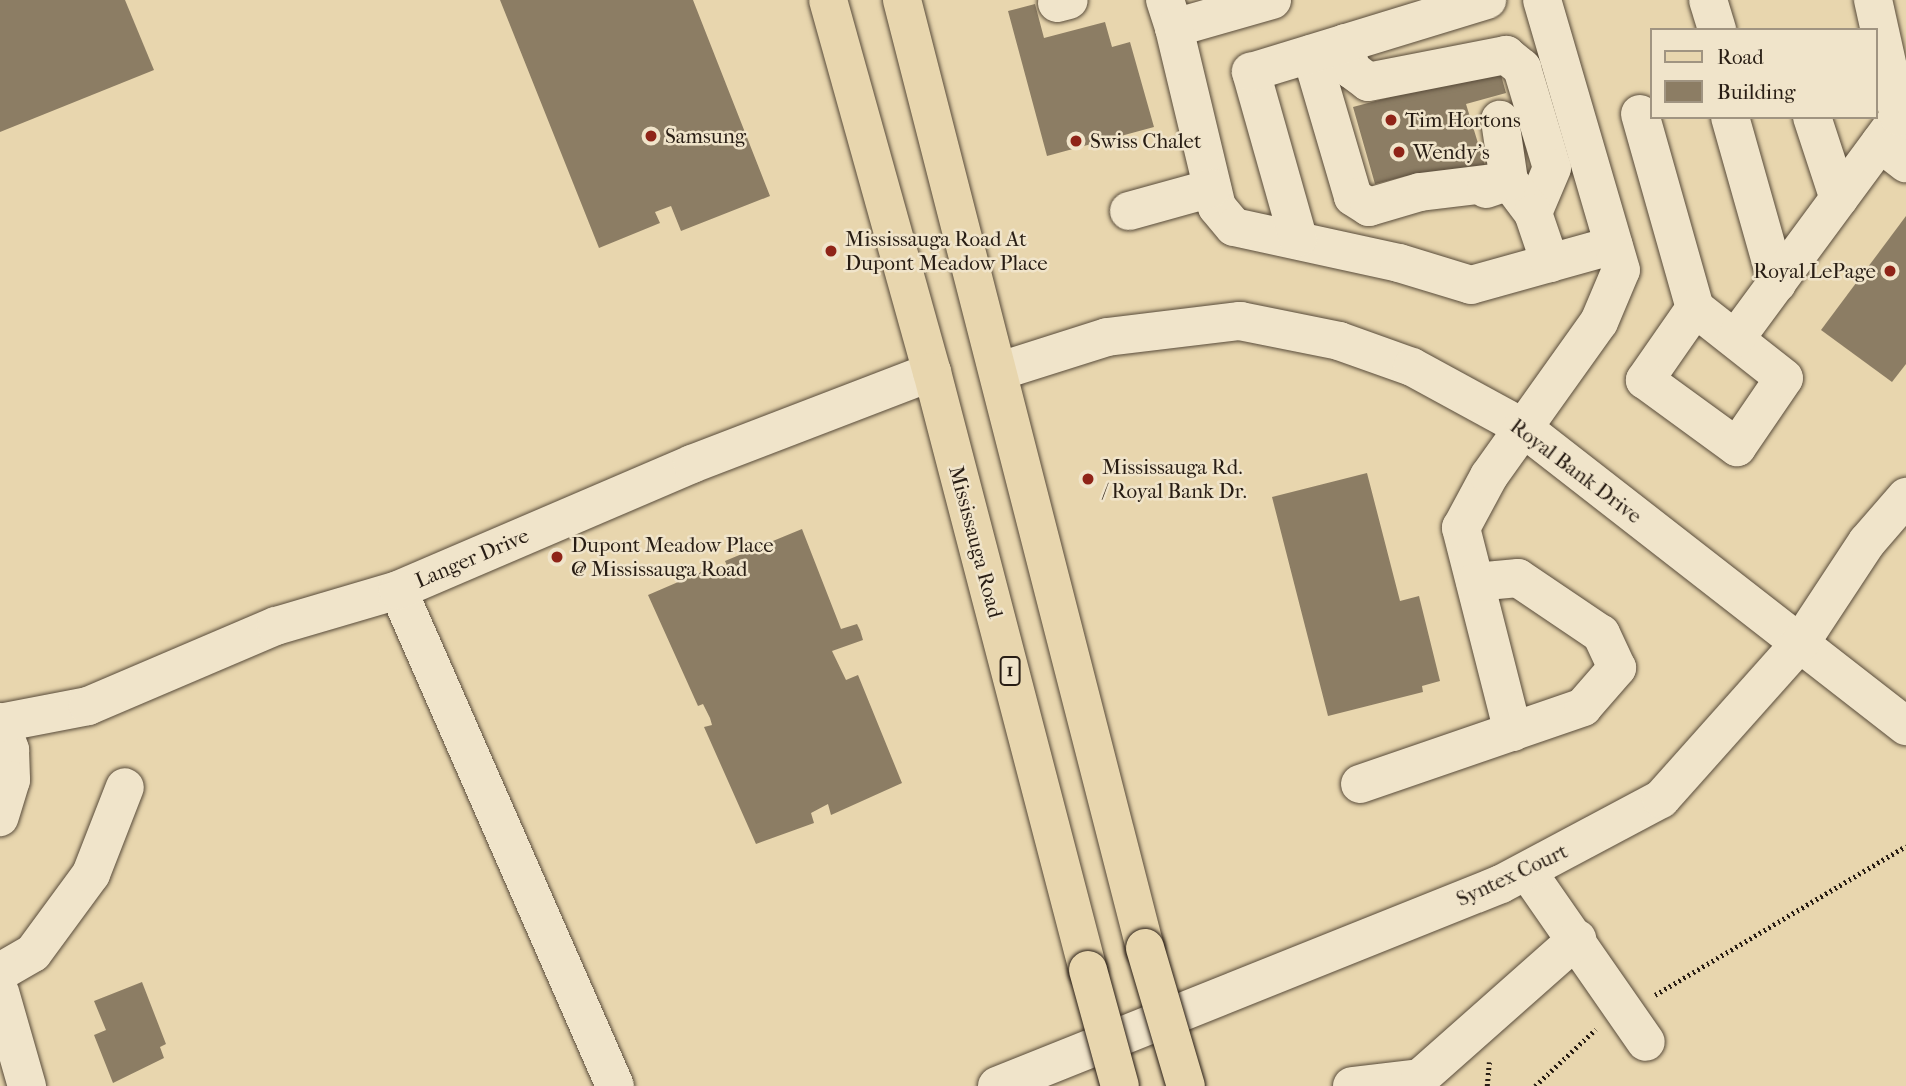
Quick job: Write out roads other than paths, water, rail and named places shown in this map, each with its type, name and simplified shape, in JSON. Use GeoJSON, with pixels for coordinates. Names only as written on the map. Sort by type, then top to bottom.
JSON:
{"type":"FeatureCollection","features":[{"type":"Feature","properties":{"kind":"main road","name":"Mississauga Road"},"geometry":{"type":"LineString","coordinates":[[828,0],[932,372],[1120,1086]]}},
{"type":"Feature","properties":{"kind":"main road"},"geometry":{"type":"LineString","coordinates":[[902,0],[1000,371],[1145,947],[1186,1086]]}},
{"type":"Feature","properties":{"kind":"street"},"geometry":{"type":"LineString","coordinates":[[1272,0],[1170,14],[1217,207],[1234,227],[1316,242],[1471,285],[1614,245]]}},
{"type":"Feature","properties":{"kind":"street"},"geometry":{"type":"LineString","coordinates":[[1316,242],[1251,72],[1487,0]]}},
{"type":"Feature","properties":{"kind":"street"},"geometry":{"type":"LineString","coordinates":[[1513,732],[1461,528],[1522,427],[1599,322],[1621,270],[1542,0]]}},
{"type":"Feature","properties":{"kind":"street"},"geometry":{"type":"LineString","coordinates":[[1708,0],[1716,28]]}},
{"type":"Feature","properties":{"kind":"street"},"geometry":{"type":"LineString","coordinates":[[1873,0],[1877,28]]}},
{"type":"Feature","properties":{"kind":"street"},"geometry":{"type":"LineString","coordinates":[[1736,338],[1839,199],[1893,153],[1899,117],[1880,45]]}},
{"type":"Feature","properties":{"kind":"street"},"geometry":{"type":"LineString","coordinates":[[1328,49],[1353,197],[1369,206],[1420,192],[1509,181]]}},
{"type":"Feature","properties":{"kind":"street"},"geometry":{"type":"LineString","coordinates":[[1328,49],[1368,82],[1506,55],[1522,68],[1552,167],[1533,213]]}},
{"type":"Feature","properties":{"kind":"street"},"geometry":{"type":"LineString","coordinates":[[1581,132],[1646,113],[1695,308],[1784,378],[1737,447],[1645,380],[1695,308]]}},
{"type":"Feature","properties":{"kind":"street"},"geometry":{"type":"LineString","coordinates":[[1731,119],[1777,283]]}},
{"type":"Feature","properties":{"kind":"street"},"geometry":{"type":"LineString","coordinates":[[1813,119],[1839,199]]}},
{"type":"Feature","properties":{"kind":"street"},"geometry":{"type":"LineString","coordinates":[[1500,120],[1509,181],[1533,213],[1550,263]]}},
{"type":"Feature","properties":{"kind":"street"},"geometry":{"type":"LineString","coordinates":[[1316,242],[1509,181]]}},
{"type":"Feature","properties":{"kind":"street"},"geometry":{"type":"LineString","coordinates":[[1129,211],[1212,188]]}},
{"type":"Feature","properties":{"kind":"street","name":"Royal Bank Drive"},"geometry":{"type":"LineString","coordinates":[[1000,371],[1107,337],[1240,321],[1339,341],[1412,367],[1522,427],[1906,726]]}},
{"type":"Feature","properties":{"kind":"street","name":"Langer Drive"},"geometry":{"type":"LineString","coordinates":[[615,1086],[398,590],[692,464],[932,372]]}},
{"type":"Feature","properties":{"kind":"street","name":"Syntex Court"},"geometry":{"type":"LineString","coordinates":[[997,1086],[1527,871],[1661,799],[1801,642],[1867,542],[1906,497]]}},
{"type":"Feature","properties":{"kind":"street"},"geometry":{"type":"LineString","coordinates":[[1360,784],[1583,707],[1617,668],[1601,634],[1518,578],[1475,582]]}},
{"type":"Feature","properties":{"kind":"street"},"geometry":{"type":"LineString","coordinates":[[0,817],[12,780],[10,750],[0,723],[88,706],[276,626],[398,590]]}},
{"type":"Feature","properties":{"kind":"street"},"geometry":{"type":"LineString","coordinates":[[0,972],[33,953],[91,874],[125,787]]}},
{"type":"Feature","properties":{"kind":"street"},"geometry":{"type":"LineString","coordinates":[[1527,871],[1636,1027]]}},
{"type":"Feature","properties":{"kind":"street"},"geometry":{"type":"LineString","coordinates":[[1352,1086],[1421,1082],[1577,939]]}},
{"type":"Feature","properties":{"kind":"street"},"geometry":{"type":"LineString","coordinates":[[0,992],[20,1084]]}},
{"type":"Feature","properties":{"kind":"place","name":"Tim Hortons"},"geometry":{"type":"Point","coordinates":[1391,120]}},
{"type":"Feature","properties":{"kind":"place","name":"Samsung"},"geometry":{"type":"Point","coordinates":[651,136]}},
{"type":"Feature","properties":{"kind":"place","name":"Swiss Chalet"},"geometry":{"type":"Point","coordinates":[1076,141]}},
{"type":"Feature","properties":{"kind":"place","name":"Wendy's"},"geometry":{"type":"Point","coordinates":[1399,152]}},
{"type":"Feature","properties":{"kind":"place","name":"Mississauga Road At Dupont Meadow Place"},"geometry":{"type":"Point","coordinates":[831,251]}},
{"type":"Feature","properties":{"kind":"place","name":"Royal LePage"},"geometry":{"type":"Point","coordinates":[1890,271]}},
{"type":"Feature","properties":{"kind":"place","name":"Mississauga Rd. / Royal Bank Dr."},"geometry":{"type":"Point","coordinates":[1088,479]}},
{"type":"Feature","properties":{"kind":"place","name":"Dupont Meadow Place @ Mississauga Road"},"geometry":{"type":"Point","coordinates":[557,557]}}]}
